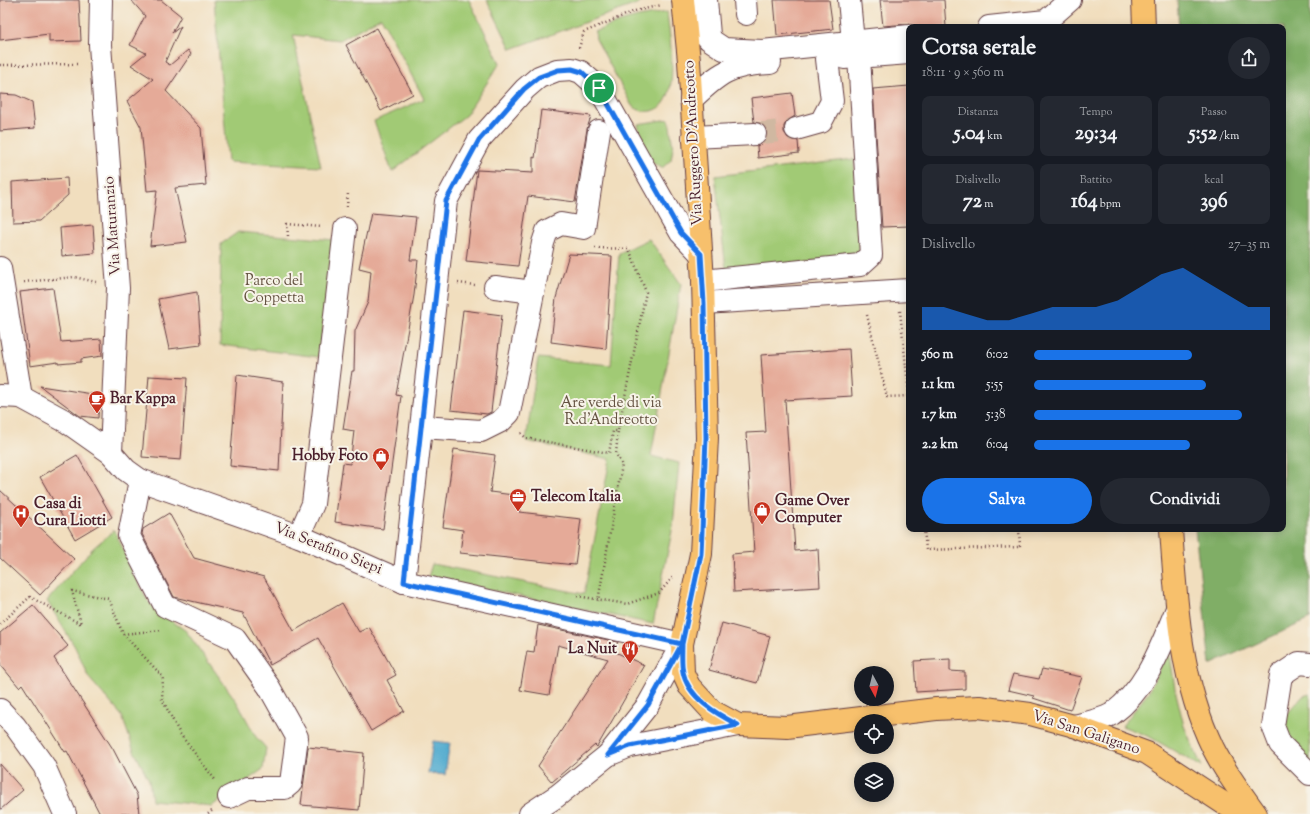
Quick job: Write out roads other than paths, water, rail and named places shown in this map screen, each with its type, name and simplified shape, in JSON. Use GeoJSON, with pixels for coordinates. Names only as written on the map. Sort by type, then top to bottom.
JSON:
{"type":"FeatureCollection","features":[{"type":"Feature","properties":{"kind":"main road","name":"Via Ruggero D'Andreotto"},"geometry":{"type":"LineString","coordinates":[[685,0],[703,281],[706,438],[701,554],[682,644],[683,673],[689,686],[712,711],[738,725]]}},
{"type":"Feature","properties":{"kind":"main road"},"geometry":{"type":"LineString","coordinates":[[1143,0],[1144,24]]}},
{"type":"Feature","properties":{"kind":"main road"},"geometry":{"type":"LineString","coordinates":[[1171,532],[1176,611],[1191,688],[1212,747],[1227,774],[1256,814]]}},
{"type":"Feature","properties":{"kind":"main road","name":"Via San Galigano"},"geometry":{"type":"LineString","coordinates":[[738,725],[787,727],[936,709],[979,707],[1030,714],[1074,726],[1147,753],[1240,814]]}},
{"type":"Feature","properties":{"kind":"street","name":"Via Maturanzio"},"geometry":{"type":"LineString","coordinates":[[102,0],[100,45],[101,64],[118,288],[111,453]]}},
{"type":"Feature","properties":{"kind":"street"},"geometry":{"type":"LineString","coordinates":[[685,0],[698,25],[709,39],[724,49],[762,51],[856,49],[906,53]]}},
{"type":"Feature","properties":{"kind":"street"},"geometry":{"type":"LineString","coordinates":[[706,0],[709,39]]}},
{"type":"Feature","properties":{"kind":"street"},"geometry":{"type":"LineString","coordinates":[[703,281],[860,265],[871,255],[856,49],[849,0]]}},
{"type":"Feature","properties":{"kind":"street"},"geometry":{"type":"LineString","coordinates":[[1018,24],[1046,21],[1070,0]]}},
{"type":"Feature","properties":{"kind":"street"},"geometry":{"type":"LineString","coordinates":[[691,100],[709,82],[725,71],[743,64],[828,59],[856,49],[906,37]]}},
{"type":"Feature","properties":{"kind":"street"},"geometry":{"type":"LineString","coordinates":[[796,128],[821,122],[832,101],[828,59]]}},
{"type":"Feature","properties":{"kind":"street"},"geometry":{"type":"LineString","coordinates":[[404,582],[446,201],[479,140],[524,89],[539,77],[558,70],[572,69],[582,72],[599,88],[681,233],[701,254]]}},
{"type":"Feature","properties":{"kind":"street"},"geometry":{"type":"LineString","coordinates":[[422,427],[481,431],[509,413],[533,292],[547,231],[560,224],[584,228],[599,131]]}},
{"type":"Feature","properties":{"kind":"street"},"geometry":{"type":"LineString","coordinates":[[693,137],[756,134]]}},
{"type":"Feature","properties":{"kind":"street"},"geometry":{"type":"LineString","coordinates":[[299,536],[313,504],[346,229]]}},
{"type":"Feature","properties":{"kind":"street"},"geometry":{"type":"LineString","coordinates":[[1,276],[10,396]]}},
{"type":"Feature","properties":{"kind":"street"},"geometry":{"type":"LineString","coordinates":[[495,287],[533,292]]}},
{"type":"Feature","properties":{"kind":"street"},"geometry":{"type":"LineString","coordinates":[[704,303],[903,291]]}},
{"type":"Feature","properties":{"kind":"street","name":"Via Serafino Siepi"},"geometry":{"type":"LineString","coordinates":[[10,396],[66,422],[111,453],[126,470],[140,480],[299,536],[404,582],[682,644]]}},
{"type":"Feature","properties":{"kind":"street"},"geometry":{"type":"LineString","coordinates":[[140,480],[129,536],[165,606],[235,639],[269,688],[297,737],[291,783],[285,788],[248,788],[229,797]]}},
{"type":"Feature","properties":{"kind":"street"},"geometry":{"type":"LineString","coordinates":[[1074,726],[1111,714],[1139,688],[1157,656],[1176,611]]}},
{"type":"Feature","properties":{"kind":"street","name":"Via Ruggero D'Andreotto"},"geometry":{"type":"LineString","coordinates":[[608,755],[648,705],[682,644]]}},
{"type":"Feature","properties":{"kind":"street"},"geometry":{"type":"LineString","coordinates":[[1310,664],[1299,663],[1280,675],[1273,726],[1280,744],[1310,774]]}},
{"type":"Feature","properties":{"kind":"street"},"geometry":{"type":"LineString","coordinates":[[0,710],[44,766],[65,814]]}},
{"type":"Feature","properties":{"kind":"street","name":"Via San Galigano"},"geometry":{"type":"LineString","coordinates":[[530,814],[557,796],[608,755],[630,746],[738,725]]}},
{"type":"Feature","properties":{"kind":"water"},"geometry":{"type":"Polygon","coordinates":[[[433,741],[450,743],[445,775],[428,773],[433,741]]]}},
{"type":"Feature","properties":{"kind":"tunnel"},"geometry":{"type":"LineString","coordinates":[[755,134],[796,129]]}},
{"type":"Feature","properties":{"kind":"place","name":"Bar Kappa"},"geometry":{"type":"Point","coordinates":[97,414]}},
{"type":"Feature","properties":{"kind":"place","name":"Hobby Foto"},"geometry":{"type":"Point","coordinates":[381,471]}},
{"type":"Feature","properties":{"kind":"place","name":"Telecom Italia"},"geometry":{"type":"Point","coordinates":[518,512]}},
{"type":"Feature","properties":{"kind":"place","name":"Game Over Computer"},"geometry":{"type":"Point","coordinates":[762,525]}},
{"type":"Feature","properties":{"kind":"place","name":"Casa di Cura Liotti"},"geometry":{"type":"Point","coordinates":[21,528]}},
{"type":"Feature","properties":{"kind":"place","name":"La Nuit"},"geometry":{"type":"Point","coordinates":[630,664]}},
{"type":"Feature","properties":{"kind":"park label","name":"Parco del Coppetta"},"geometry":{"type":"Point","coordinates":[274,290]}},
{"type":"Feature","properties":{"kind":"park label","name":"Are verde di via R.d'Andreotto"},"geometry":{"type":"Point","coordinates":[611,412]}}]}
